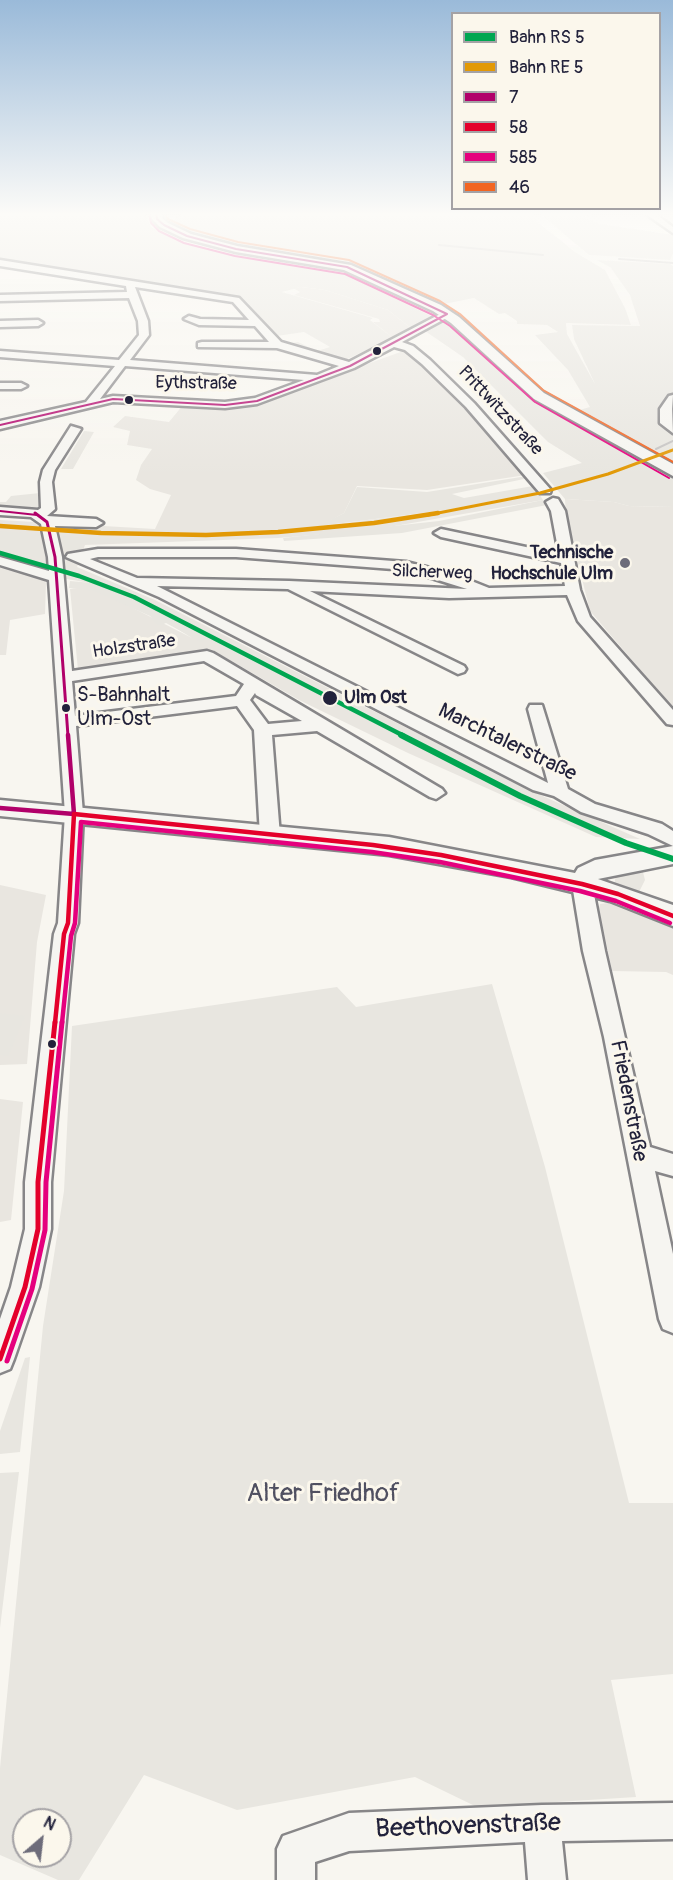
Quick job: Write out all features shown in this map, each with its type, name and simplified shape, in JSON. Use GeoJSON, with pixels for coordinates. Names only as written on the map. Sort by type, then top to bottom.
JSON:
{"type":"FeatureCollection","features":[{"type":"Feature","properties":{"kind":"main road"},"geometry":{"type":"LineString","coordinates":[[416,300],[447,314],[539,396],[670,469]]}},
{"type":"Feature","properties":{"kind":"main road"},"geometry":{"type":"LineString","coordinates":[[0,808],[388,846],[512,868],[582,884],[618,894],[673,916]]}},
{"type":"Feature","properties":{"kind":"main road"},"geometry":{"type":"LineString","coordinates":[[582,884],[587,874],[595,869],[673,855]]}},
{"type":"Feature","properties":{"kind":"street"},"geometry":{"type":"LineString","coordinates":[[90,404],[144,335],[143,321],[136,300]]}},
{"type":"Feature","properties":{"kind":"street"},"geometry":{"type":"LineString","coordinates":[[234,300],[279,345]]}},
{"type":"Feature","properties":{"kind":"street","name":"Eythstraße"},"geometry":{"type":"LineString","coordinates":[[0,425],[122,399],[242,404],[269,397],[350,366],[447,314]]}},
{"type":"Feature","properties":{"kind":"street"},"geometry":{"type":"LineString","coordinates":[[189,319],[199,322],[257,322]]}},
{"type":"Feature","properties":{"kind":"street"},"geometry":{"type":"LineString","coordinates":[[0,324],[38,323]]}},
{"type":"Feature","properties":{"kind":"street","name":"Prittwitzstraße"},"geometry":{"type":"LineString","coordinates":[[393,343],[408,348],[426,362],[477,412],[545,490]]}},
{"type":"Feature","properties":{"kind":"street"},"geometry":{"type":"LineString","coordinates":[[202,345],[279,345],[350,366]]}},
{"type":"Feature","properties":{"kind":"street"},"geometry":{"type":"LineString","coordinates":[[0,354],[318,378]]}},
{"type":"Feature","properties":{"kind":"street"},"geometry":{"type":"LineString","coordinates":[[0,386],[21,386]]}},
{"type":"Feature","properties":{"kind":"street"},"geometry":{"type":"LineString","coordinates":[[673,398],[666,409],[666,423],[673,429]]}},
{"type":"Feature","properties":{"kind":"street"},"geometry":{"type":"LineString","coordinates":[[0,1359],[25,1287],[38,1229],[38,1182],[63,945],[68,923],[74,814],[55,567],[43,519],[48,509],[46,482],[49,470],[75,429]]}},
{"type":"Feature","properties":{"kind":"street"},"geometry":{"type":"LineString","coordinates":[[553,502],[558,511],[573,590],[583,618],[673,720]]}},
{"type":"Feature","properties":{"kind":"street"},"geometry":{"type":"LineString","coordinates":[[0,511],[23,511],[43,519],[96,523]]}},
{"type":"Feature","properties":{"kind":"street"},"geometry":{"type":"LineString","coordinates":[[441,533],[567,560]]}},
{"type":"Feature","properties":{"kind":"street"},"geometry":{"type":"LineString","coordinates":[[0,561],[55,567],[73,557],[98,553],[236,553],[406,566],[449,577],[489,594]]}},
{"type":"Feature","properties":{"kind":"street","name":"Silcherweg"},"geometry":{"type":"LineString","coordinates":[[73,557],[133,581],[489,594],[573,590]]}},
{"type":"Feature","properties":{"kind":"street","name":"Marchtalerstraße"},"geometry":{"type":"LineString","coordinates":[[133,581],[539,786],[560,792],[588,808],[655,829],[673,839]]}},
{"type":"Feature","properties":{"kind":"street","name":"Silcherweg"},"geometry":{"type":"LineString","coordinates":[[289,585],[300,593],[458,669]]}},
{"type":"Feature","properties":{"kind":"street","name":"Holzstraße"},"geometry":{"type":"LineString","coordinates":[[65,676],[207,656],[436,793]]}},
{"type":"Feature","properties":{"kind":"street"},"geometry":{"type":"LineString","coordinates":[[242,700],[253,682]]}},
{"type":"Feature","properties":{"kind":"street"},"geometry":{"type":"LineString","coordinates":[[67,722],[242,700]]}},
{"type":"Feature","properties":{"kind":"street"},"geometry":{"type":"LineString","coordinates":[[242,700],[263,730],[270,836]]}},
{"type":"Feature","properties":{"kind":"street"},"geometry":{"type":"LineString","coordinates":[[536,709],[560,792]]}},
{"type":"Feature","properties":{"kind":"street"},"geometry":{"type":"LineString","coordinates":[[263,730],[322,725]]}},
{"type":"Feature","properties":{"kind":"street","name":"Friedenstraße"},"geometry":{"type":"LineString","coordinates":[[582,884],[673,1319]]}},
{"type":"Feature","properties":{"kind":"street"},"geometry":{"type":"LineString","coordinates":[[638,1154],[673,1165]]}},
{"type":"Feature","properties":{"kind":"street","name":"Beethovenstraße"},"geometry":{"type":"LineString","coordinates":[[296,1880],[297,1849],[350,1832],[542,1823],[673,1821]]}},
{"type":"Feature","properties":{"kind":"street"},"geometry":{"type":"LineString","coordinates":[[542,1823],[547,1880]]}},
{"type":"Feature","properties":{"kind":"shaded area"},"geometry":{"type":"Polygon","coordinates":[[[311,300],[356,300],[388,310],[412,329],[393,338],[373,322],[380,322],[379,319],[311,300]]]}},
{"type":"Feature","properties":{"kind":"shaded area"},"geometry":{"type":"Polygon","coordinates":[[[406,350],[464,403],[526,475],[427,490],[357,486],[344,513],[321,526],[447,510],[538,492],[543,500],[372,530],[278,538],[85,545],[77,567],[155,600],[529,790],[640,839],[596,837],[408,753],[299,700],[214,651],[215,654],[78,670],[70,589],[92,587],[192,638],[142,607],[90,583],[55,577],[0,561],[0,520],[155,529],[171,495],[150,489],[136,480],[141,465],[152,449],[127,445],[130,431],[113,427],[125,416],[169,422],[183,405],[259,403],[406,350]]]}},
{"type":"Feature","properties":{"kind":"shaded area","name":"Technische Hochschule Ulm"},"geometry":{"type":"Polygon","coordinates":[[[565,499],[614,502],[629,506],[673,507],[673,708],[590,611],[566,515],[565,499]]]}},
{"type":"Feature","properties":{"kind":"shaded area"},"geometry":{"type":"Polygon","coordinates":[[[0,564],[42,576],[46,583],[45,614],[10,620],[6,655],[0,655],[0,564]]]}},
{"type":"Feature","properties":{"kind":"shaded area"},"geometry":{"type":"Polygon","coordinates":[[[0,885],[46,895],[37,942],[27,1064],[0,1065],[0,885]]]}},
{"type":"Feature","properties":{"kind":"shaded area"},"geometry":{"type":"Polygon","coordinates":[[[608,903],[673,928],[673,975],[666,972],[612,971],[599,908],[600,904],[608,903]]]}},
{"type":"Feature","properties":{"kind":"shaded area"},"geometry":{"type":"Polygon","coordinates":[[[0,1099],[23,1102],[11,1220],[0,1222],[0,1099]]]}},
{"type":"Feature","properties":{"kind":"green space"},"geometry":{"type":"Polygon","coordinates":[[[242,300],[309,300],[373,318],[370,320],[393,338],[343,361],[278,345],[298,342],[317,351],[330,347],[304,332],[270,337],[240,302],[242,300]]]}},
{"type":"Feature","properties":{"kind":"green space"},"geometry":{"type":"Polygon","coordinates":[[[356,300],[397,300],[431,316],[412,329],[388,310],[356,300]]]}},
{"type":"Feature","properties":{"kind":"green space"},"geometry":{"type":"Polygon","coordinates":[[[434,300],[465,300],[444,304],[434,300]]]}},
{"type":"Feature","properties":{"kind":"green space"},"geometry":{"type":"Polygon","coordinates":[[[477,300],[621,300],[631,325],[566,323],[567,334],[595,384],[574,339],[572,325],[640,326],[632,300],[673,300],[673,507],[629,506],[614,502],[565,499],[543,473],[582,463],[548,442],[463,357],[425,331],[443,319],[458,327],[569,413],[590,407],[568,370],[535,335],[558,332],[547,325],[517,324],[517,321],[505,313],[499,314],[477,300]]]}},
{"type":"Feature","properties":{"kind":"green space"},"geometry":{"type":"Polygon","coordinates":[[[84,431],[94,432],[73,469],[61,469],[84,431]]]}},
{"type":"Feature","properties":{"kind":"green space"},"geometry":{"type":"Polygon","coordinates":[[[527,476],[524,479],[452,494],[464,498],[533,486],[538,492],[447,510],[319,526],[344,513],[357,487],[427,492],[527,476]]]}},
{"type":"Feature","properties":{"kind":"green space"},"geometry":{"type":"Polygon","coordinates":[[[40,493],[43,507],[41,512],[0,509],[0,502],[6,502],[11,496],[40,493]]]}},
{"type":"Feature","properties":{"kind":"green space"},"geometry":{"type":"Polygon","coordinates":[[[543,500],[547,505],[402,533],[284,541],[283,538],[439,521],[543,500]]]}},
{"type":"Feature","properties":{"kind":"green space"},"geometry":{"type":"Polygon","coordinates":[[[0,531],[40,534],[41,558],[0,548],[0,531]]]}},
{"type":"Feature","properties":{"kind":"green space"},"geometry":{"type":"Polygon","coordinates":[[[62,536],[160,540],[82,544],[80,553],[73,554],[63,544],[62,536]]]}},
{"type":"Feature","properties":{"kind":"green space"},"geometry":{"type":"Polygon","coordinates":[[[70,581],[93,583],[163,614],[206,639],[201,642],[166,623],[159,626],[150,616],[94,591],[69,588],[70,581]]]}},
{"type":"Feature","properties":{"kind":"green space"},"geometry":{"type":"Polygon","coordinates":[[[643,872],[645,880],[638,894],[614,885],[616,875],[643,872]]]}},
{"type":"Feature","properties":{"kind":"green space","name":"Alter Friedhof"},"geometry":{"type":"Polygon","coordinates":[[[492,984],[545,1167],[629,1503],[673,1503],[673,1674],[611,1680],[636,1797],[477,1807],[415,1777],[237,1810],[144,1775],[79,1880],[58,1880],[30,1868],[72,1868],[72,1808],[12,1808],[12,1860],[0,1855],[0,1768],[43,1326],[64,1191],[72,1026],[337,987],[356,1007],[492,984]]]}},
{"type":"Feature","properties":{"kind":"green space"},"geometry":{"type":"Polygon","coordinates":[[[0,1013],[25,1016],[8,1056],[0,1055],[0,1013]]]}},
{"type":"Feature","properties":{"kind":"green space"},"geometry":{"type":"Polygon","coordinates":[[[30,1357],[20,1452],[0,1454],[0,1431],[25,1358],[30,1357]]]}},
{"type":"Feature","properties":{"kind":"green space"},"geometry":{"type":"Polygon","coordinates":[[[19,1472],[0,1628],[0,1473],[19,1472]]]}},
{"type":"Feature","properties":{"kind":"waterway"},"geometry":{"type":"LineString","coordinates":[[656,449],[673,441]]}},
{"type":"Feature","properties":{"kind":"transit line","name":"585"},"geometry":{"type":"LineString","coordinates":[[400,300],[450,326],[535,402],[669,478]]}},
{"type":"Feature","properties":{"kind":"transit line","name":"7"},"geometry":{"type":"LineString","coordinates":[[417,300],[447,314]]}},
{"type":"Feature","properties":{"kind":"transit line","name":"46"},"geometry":{"type":"LineString","coordinates":[[437,300],[460,314],[543,390],[673,462]]}},
{"type":"Feature","properties":{"kind":"transit line","name":"7"},"geometry":{"type":"LineString","coordinates":[[0,425],[113,399],[225,405],[257,401],[350,366],[447,314]]}},
{"type":"Feature","properties":{"kind":"transit line"},"geometry":{"type":"LineString","coordinates":[[0,526],[101,533],[206,535],[278,532],[374,523],[467,509],[540,493],[608,474],[673,450]]}},
{"type":"Feature","properties":{"kind":"transit line","name":"7"},"geometry":{"type":"LineString","coordinates":[[0,511],[34,513],[47,522],[55,557],[74,814]]}},
{"type":"Feature","properties":{"kind":"transit line"},"geometry":{"type":"LineString","coordinates":[[0,553],[79,576],[134,597],[520,796],[626,843],[673,859]]}},
{"type":"Feature","properties":{"kind":"transit line","name":"7"},"geometry":{"type":"LineString","coordinates":[[0,808],[74,814]]}},
{"type":"Feature","properties":{"kind":"transit line","name":"58"},"geometry":{"type":"LineString","coordinates":[[74,814],[373,845],[441,855],[582,884],[618,894],[673,916]]}},
{"type":"Feature","properties":{"kind":"transit line","name":"58"},"geometry":{"type":"LineString","coordinates":[[0,1359],[25,1287],[38,1229],[38,1182],[64,934],[68,923],[74,814]]}},
{"type":"Feature","properties":{"kind":"transit line","name":"585"},"geometry":{"type":"LineString","coordinates":[[7,1361],[32,1289],[45,1230],[46,1182],[71,936],[75,923],[81,822],[372,852],[440,862],[580,891],[616,901],[670,923]]}},
{"type":"Feature","properties":{"kind":"place","name":"Technische Hochschule Ulm"},"geometry":{"type":"Point","coordinates":[625,563]}},
{"type":"Feature","properties":{"kind":"place","name":"Ulm Ost"},"geometry":{"type":"Point","coordinates":[330,698]}},
{"type":"Feature","properties":{"kind":"place","name":"S-Bahnhalt Ulm-Ost"},"geometry":{"type":"Point","coordinates":[66,708]}}]}
